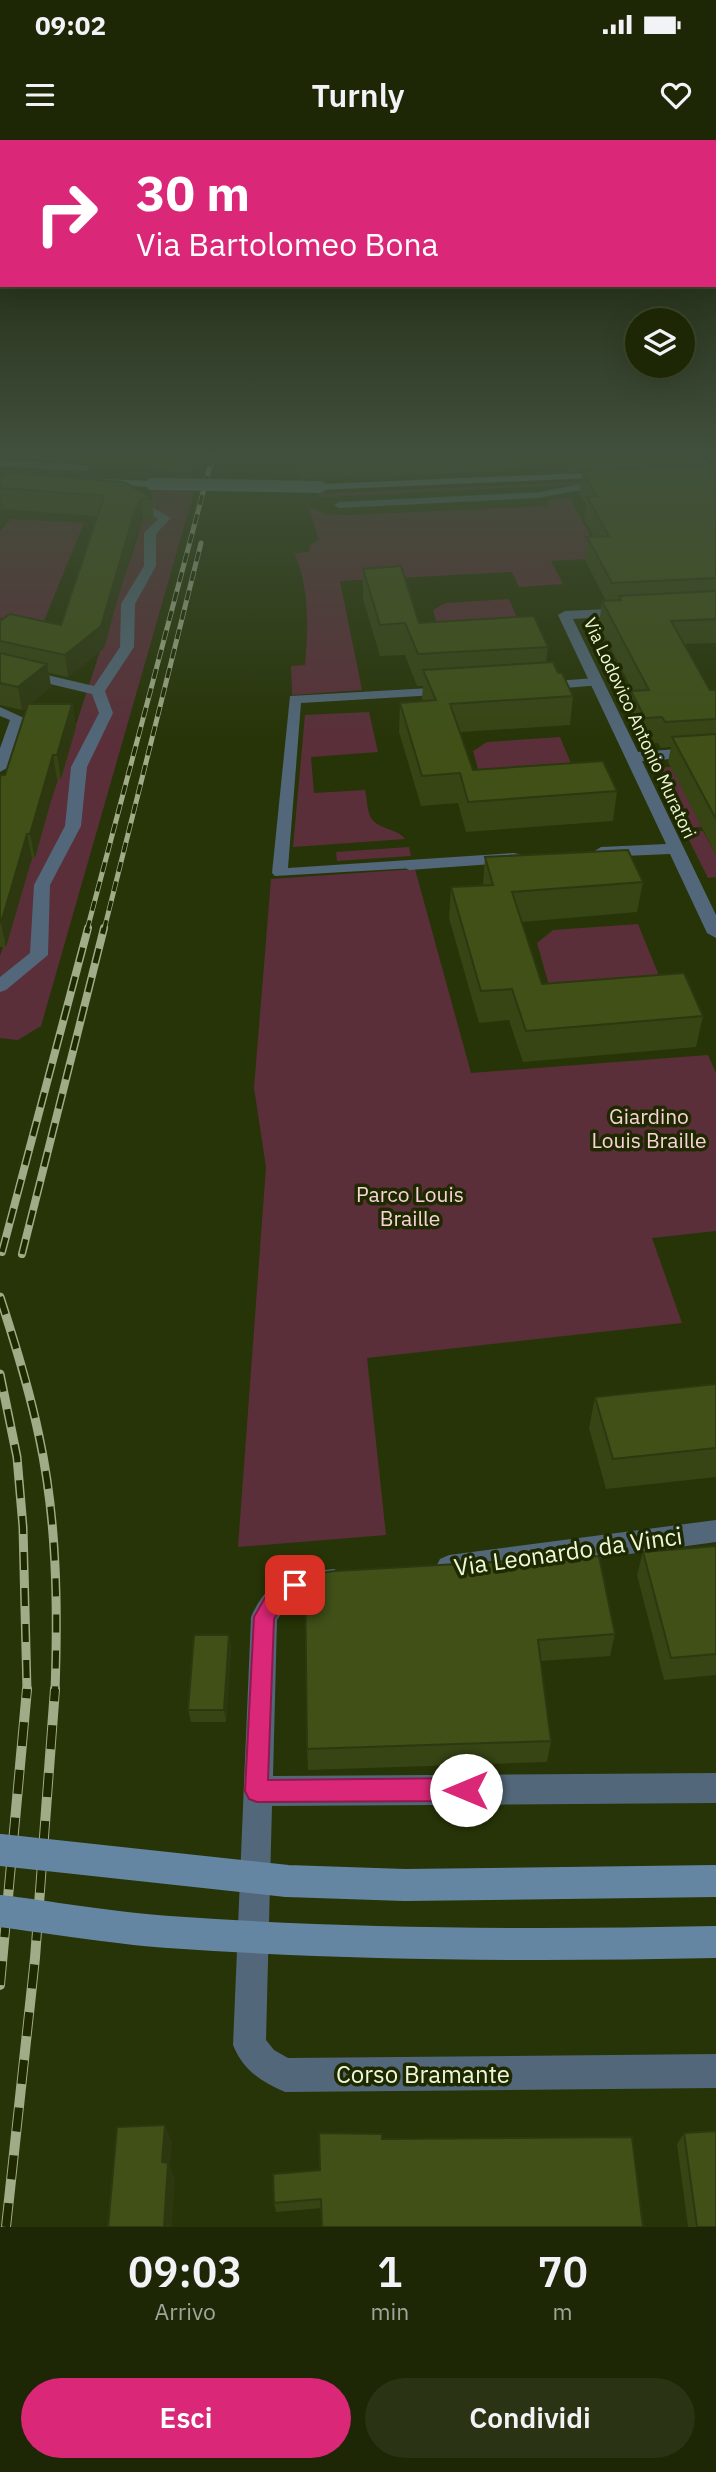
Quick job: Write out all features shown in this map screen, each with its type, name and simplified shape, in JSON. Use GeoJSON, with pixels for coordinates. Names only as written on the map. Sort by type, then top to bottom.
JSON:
{"type":"FeatureCollection","features":[{"type":"Feature","properties":{"kind":"street"},"geometry":{"type":"LineString","coordinates":[[97,691],[127,647],[128,604],[150,566],[150,548]]}},
{"type":"Feature","properties":{"kind":"street","name":"Via Lodovico Antonio Muratori"},"geometry":{"type":"LineString","coordinates":[[647,611],[565,615],[716,933]]}},
{"type":"Feature","properties":{"kind":"street"},"geometry":{"type":"LineString","coordinates":[[0,668],[97,691]]}},
{"type":"Feature","properties":{"kind":"street"},"geometry":{"type":"LineString","coordinates":[[0,986],[38,955],[42,885],[73,826],[79,768],[106,713],[97,691]]}},
{"type":"Feature","properties":{"kind":"street"},"geometry":{"type":"LineString","coordinates":[[631,757],[716,751]]}},
{"type":"Feature","properties":{"kind":"street"},"geometry":{"type":"LineString","coordinates":[[588,852],[676,849]]}},
{"type":"Feature","properties":{"kind":"street"},"geometry":{"type":"LineString","coordinates":[[409,865],[533,856]]}},
{"type":"Feature","properties":{"kind":"street","name":"Via Leonardo da Vinci"},"geometry":{"type":"LineString","coordinates":[[428,1569],[716,1531]]}},
{"type":"Feature","properties":{"kind":"street","name":"Corso Bramante"},"geometry":{"type":"LineString","coordinates":[[361,1578],[295,1585],[277,1596],[264,1617],[250,2045],[262,2062],[285,2075],[716,2071]]}},
{"type":"Feature","properties":{"kind":"street"},"geometry":{"type":"LineString","coordinates":[[257,1791],[716,1787]]}},
{"type":"Feature","properties":{"kind":"street"},"geometry":{"type":"LineString","coordinates":[[0,1850],[167,1871],[287,1881],[405,1885],[716,1881]]}},
{"type":"Feature","properties":{"kind":"street"},"geometry":{"type":"LineString","coordinates":[[0,1911],[166,1932],[317,1941],[596,1945],[716,1942]]}},
{"type":"Feature","properties":{"kind":"lane"},"geometry":{"type":"LineString","coordinates":[[532,686],[596,682]]}},
{"type":"Feature","properties":{"kind":"lane"},"geometry":{"type":"LineString","coordinates":[[409,865],[280,873],[295,699],[465,690]]}},
{"type":"Feature","properties":{"kind":"lane"},"geometry":{"type":"LineString","coordinates":[[0,711],[17,719],[0,768]]}},
{"type":"Feature","properties":{"kind":"green space"},"geometry":{"type":"Polygon","coordinates":[[[0,548],[74,548],[41,628],[0,618],[0,548]]]}},
{"type":"Feature","properties":{"kind":"green space"},"geometry":{"type":"Polygon","coordinates":[[[134,548],[178,548],[41,1026],[18,1040],[0,1038],[0,956],[134,548]]]}},
{"type":"Feature","properties":{"kind":"green space"},"geometry":{"type":"Polygon","coordinates":[[[310,548],[598,548],[603,558],[551,561],[563,584],[519,587],[512,572],[340,581],[362,690],[292,695],[291,666],[305,665],[307,622],[303,579],[294,553],[309,552],[310,548]]]}},
{"type":"Feature","properties":{"kind":"green space"},"geometry":{"type":"Polygon","coordinates":[[[509,599],[525,637],[440,635],[433,610],[446,603],[509,599]]]}},
{"type":"Feature","properties":{"kind":"green space"},"geometry":{"type":"Polygon","coordinates":[[[369,712],[378,752],[311,757],[314,793],[365,790],[374,822],[405,839],[293,847],[305,715],[369,712]]]}},
{"type":"Feature","properties":{"kind":"green space"},"geometry":{"type":"Polygon","coordinates":[[[560,737],[581,787],[482,784],[473,751],[487,742],[560,737]]]}},
{"type":"Feature","properties":{"kind":"green space"},"geometry":{"type":"Polygon","coordinates":[[[699,765],[701,827],[684,828],[654,768],[699,765]]]}},
{"type":"Feature","properties":{"kind":"green space"},"geometry":{"type":"Polygon","coordinates":[[[703,831],[716,855],[716,877],[708,878],[685,832],[703,831]]]}},
{"type":"Feature","properties":{"kind":"green space"},"geometry":{"type":"Polygon","coordinates":[[[409,847],[411,856],[337,861],[336,852],[409,847]]]}},
{"type":"Feature","properties":{"kind":"green space","name":"Parco Louis Braille"},"geometry":{"type":"Polygon","coordinates":[[[415,869],[471,1073],[708,1055],[716,1073],[716,1231],[652,1238],[682,1323],[367,1358],[386,1535],[238,1547],[266,1167],[254,1088],[271,879],[415,869]]]}},
{"type":"Feature","properties":{"kind":"green space"},"geometry":{"type":"Polygon","coordinates":[[[638,924],[666,993],[550,989],[537,943],[553,930],[638,924]]]}},
{"type":"Feature","properties":{"kind":"building"},"geometry":{"type":"Polygon","coordinates":[[[87,548],[124,548],[101,626],[65,655],[0,641],[0,621],[10,614],[61,625],[87,548]]]}},
{"type":"Feature","properties":{"kind":"building"},"geometry":{"type":"Polygon","coordinates":[[[593,548],[716,548],[716,578],[612,583],[593,548]]]}},
{"type":"Feature","properties":{"kind":"building"},"geometry":{"type":"Polygon","coordinates":[[[401,566],[419,623],[534,616],[548,647],[418,654],[405,623],[380,625],[363,569],[401,566]]]}},
{"type":"Feature","properties":{"kind":"building"},"geometry":{"type":"Polygon","coordinates":[[[716,591],[716,619],[671,621],[710,690],[716,690],[716,719],[665,722],[662,717],[645,718],[631,691],[649,690],[602,601],[621,600],[619,596],[716,591]]]}},
{"type":"Feature","properties":{"kind":"building"},"geometry":{"type":"Polygon","coordinates":[[[0,653],[47,664],[18,687],[0,683],[0,653]]]}},
{"type":"Feature","properties":{"kind":"building"},"geometry":{"type":"Polygon","coordinates":[[[553,662],[558,673],[562,673],[573,696],[450,704],[473,770],[603,761],[617,791],[468,802],[460,773],[422,776],[400,703],[436,700],[423,670],[553,662]]]}},
{"type":"Feature","properties":{"kind":"building"},"geometry":{"type":"Polygon","coordinates":[[[28,704],[72,704],[57,755],[53,755],[30,834],[27,834],[0,923],[0,778],[5,775],[28,704]]]}},
{"type":"Feature","properties":{"kind":"building"},"geometry":{"type":"Polygon","coordinates":[[[716,734],[716,819],[672,737],[716,734]]]}},
{"type":"Feature","properties":{"kind":"building"},"geometry":{"type":"Polygon","coordinates":[[[628,850],[643,882],[512,892],[542,984],[684,973],[703,1016],[526,1031],[512,989],[481,991],[451,887],[493,885],[485,857],[628,850]]]}},
{"type":"Feature","properties":{"kind":"building"},"geometry":{"type":"Polygon","coordinates":[[[716,1384],[716,1448],[613,1459],[595,1397],[716,1384]]]}},
{"type":"Feature","properties":{"kind":"building"},"geometry":{"type":"Polygon","coordinates":[[[716,1546],[716,1654],[671,1658],[643,1552],[716,1546]]]}},
{"type":"Feature","properties":{"kind":"building"},"geometry":{"type":"Polygon","coordinates":[[[599,1556],[615,1634],[538,1640],[551,1741],[307,1749],[305,1575],[599,1556]]]}},
{"type":"Feature","properties":{"kind":"building"},"geometry":{"type":"Polygon","coordinates":[[[194,1635],[229,1635],[224,1710],[188,1710],[194,1635]]]}},
{"type":"Feature","properties":{"kind":"building"},"geometry":{"type":"Polygon","coordinates":[[[165,2125],[162,2162],[168,2163],[164,2227],[108,2227],[117,2127],[165,2125]]]}},
{"type":"Feature","properties":{"kind":"building"},"geometry":{"type":"Polygon","coordinates":[[[716,2131],[716,2227],[697,2227],[684,2133],[716,2131]]]}},
{"type":"Feature","properties":{"kind":"building"},"geometry":{"type":"Polygon","coordinates":[[[319,2133],[382,2134],[382,2139],[632,2137],[643,2227],[322,2227],[321,2199],[274,2203],[273,2174],[320,2170],[319,2133]]]}},
{"type":"Feature","properties":{"kind":"railway"},"geometry":{"type":"LineString","coordinates":[[87,930],[188,548]]}},
{"type":"Feature","properties":{"kind":"railway"},"geometry":{"type":"LineString","coordinates":[[104,930],[200,548]]}},
{"type":"Feature","properties":{"kind":"railway"},"geometry":{"type":"LineString","coordinates":[[2,1252],[88,928]]}},
{"type":"Feature","properties":{"kind":"railway"},"geometry":{"type":"LineString","coordinates":[[22,1254],[104,928]]}},
{"type":"Feature","properties":{"kind":"railway"},"geometry":{"type":"LineString","coordinates":[[0,1297],[31,1400],[50,1499],[56,1595],[55,1691]]}},
{"type":"Feature","properties":{"kind":"railway"},"geometry":{"type":"LineString","coordinates":[[0,1374],[17,1457],[23,1527],[27,1689]]}},
{"type":"Feature","properties":{"kind":"railway"},"geometry":{"type":"LineString","coordinates":[[0,1985],[27,1689]]}},
{"type":"Feature","properties":{"kind":"railway"},"geometry":{"type":"LineString","coordinates":[[6,2227],[35,1958],[55,1689]]}},
{"type":"Feature","properties":{"kind":"route"},"geometry":{"type":"LineString","coordinates":[[295,1585],[277,1596],[264,1617],[257,1791],[466,1790]]}},
{"type":"Feature","properties":{"kind":"park label","name":"Giardino Louis Braille"},"geometry":{"type":"Point","coordinates":[649,1128]}}]}
